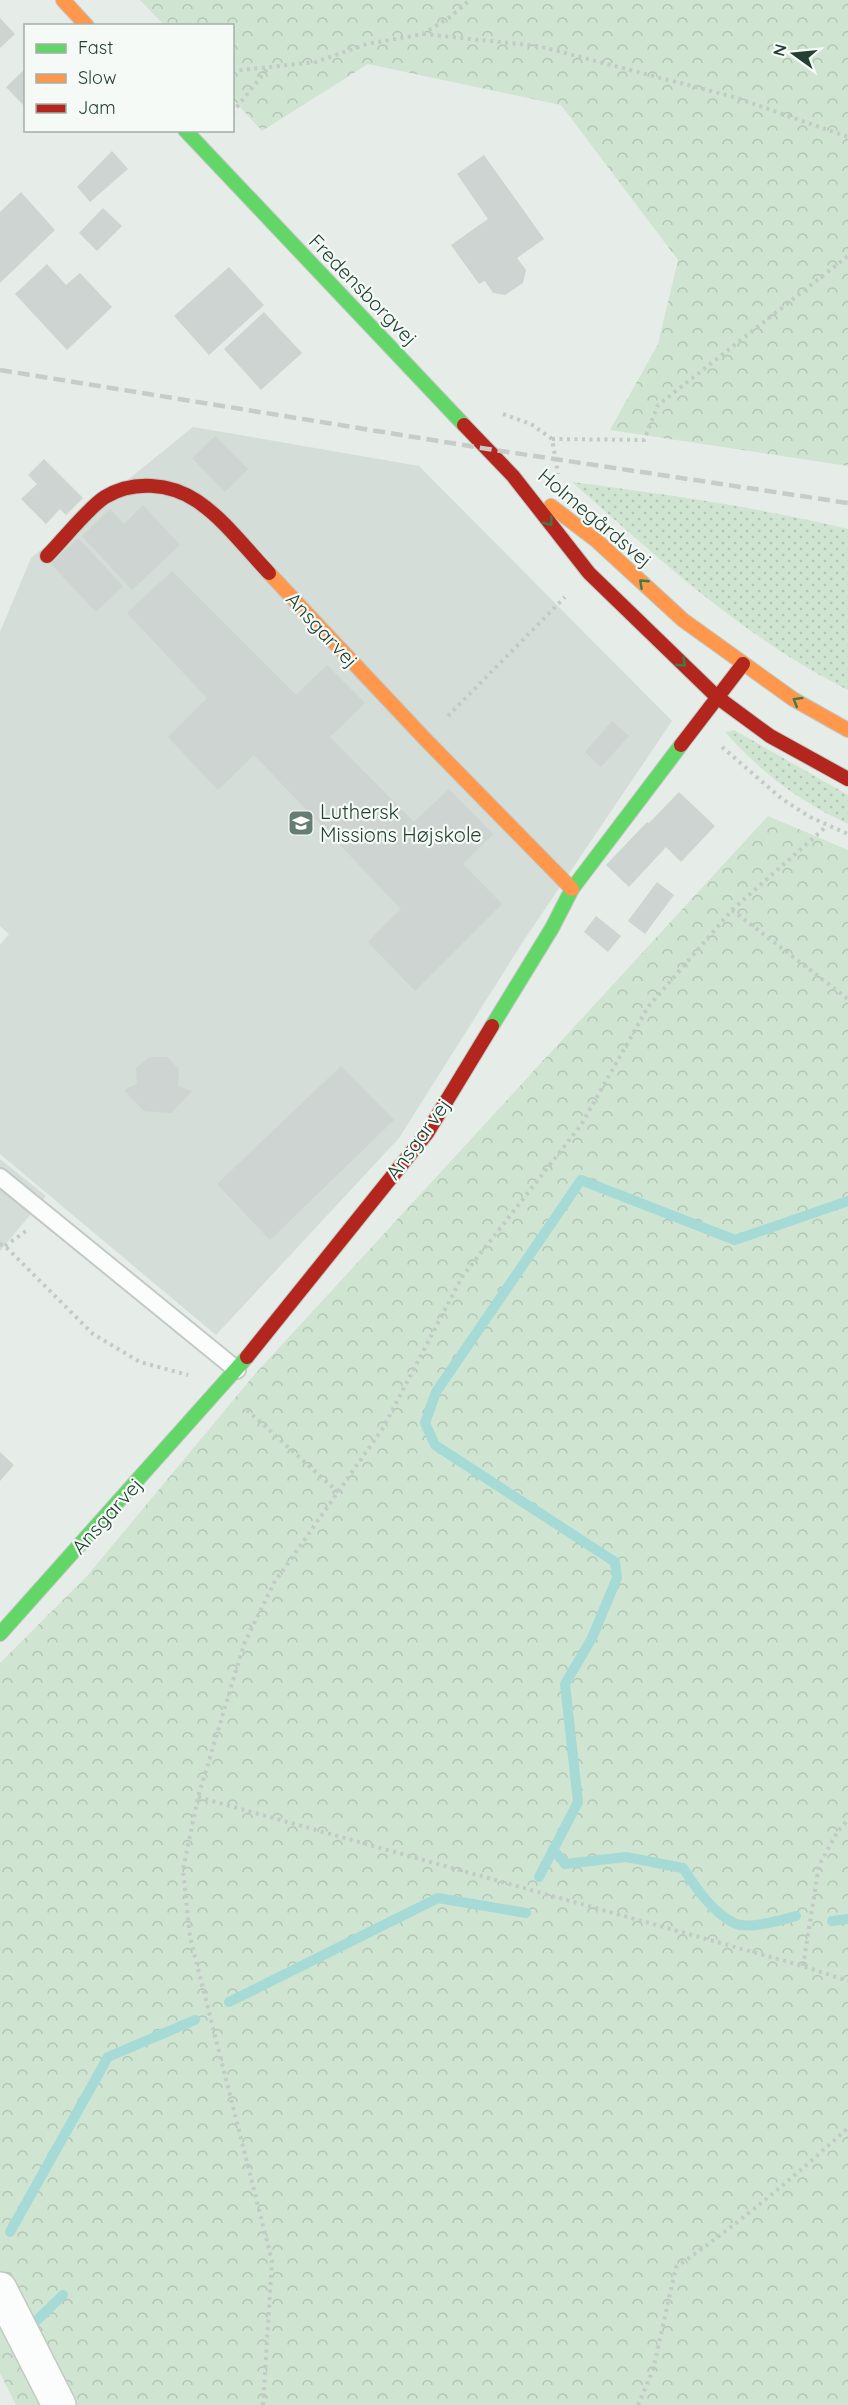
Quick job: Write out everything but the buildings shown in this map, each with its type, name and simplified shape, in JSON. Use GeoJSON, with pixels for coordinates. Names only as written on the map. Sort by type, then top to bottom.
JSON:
{"type":"FeatureCollection","features":[{"type":"Feature","properties":{"kind":"street"},"geometry":{"type":"LineString","coordinates":[[63,0],[85,24]]}},
{"type":"Feature","properties":{"kind":"street","name":"Fredensborgvej"},"geometry":{"type":"LineString","coordinates":[[187,132],[513,476]]}},
{"type":"Feature","properties":{"kind":"street","name":"Holmegårdsvej"},"geometry":{"type":"LineString","coordinates":[[513,476],[589,573],[717,697],[770,736],[848,780]]}},
{"type":"Feature","properties":{"kind":"street","name":"Holmegårdsvej"},"geometry":{"type":"LineString","coordinates":[[513,476],[597,541],[683,620],[793,699],[848,730]]}},
{"type":"Feature","properties":{"kind":"street","name":"Ansgarvej"},"geometry":{"type":"LineString","coordinates":[[46,556],[103,498],[118,490],[137,485],[159,486],[196,500],[214,515],[425,739],[572,889]]}},
{"type":"Feature","properties":{"kind":"street","name":"Ansgarvej"},"geometry":{"type":"LineString","coordinates":[[0,1634],[237,1370],[427,1133],[552,928],[572,889],[744,664]]}},
{"type":"Feature","properties":{"kind":"street"},"geometry":{"type":"LineString","coordinates":[[0,2289],[59,2405]]}},
{"type":"Feature","properties":{"kind":"lane"},"geometry":{"type":"LineString","coordinates":[[0,1177],[237,1370]]}},
{"type":"Feature","properties":{"kind":"path"},"geometry":{"type":"LineString","coordinates":[[423,34],[450,17],[470,0]]}},
{"type":"Feature","properties":{"kind":"path"},"geometry":{"type":"LineString","coordinates":[[234,71],[316,62],[367,44],[423,34],[538,46],[734,97],[848,137]]}},
{"type":"Feature","properties":{"kind":"path"},"geometry":{"type":"LineString","coordinates":[[234,111],[270,66]]}},
{"type":"Feature","properties":{"kind":"path"},"geometry":{"type":"LineString","coordinates":[[552,440],[644,440],[657,405],[848,256]]}},
{"type":"Feature","properties":{"kind":"path"},"geometry":{"type":"LineString","coordinates":[[425,739],[589,573]]}},
{"type":"Feature","properties":{"kind":"path"},"geometry":{"type":"LineString","coordinates":[[697,724],[782,799],[810,818],[848,834]]}},
{"type":"Feature","properties":{"kind":"path"},"geometry":{"type":"LineString","coordinates":[[263,2405],[272,2261],[190,1937],[183,1869],[198,1797],[244,1644],[274,1583],[383,1428],[462,1277],[580,1125],[648,1007],[732,910],[827,826]]}},
{"type":"Feature","properties":{"kind":"path"},"geometry":{"type":"LineString","coordinates":[[732,910],[848,999]]}},
{"type":"Feature","properties":{"kind":"path"},"geometry":{"type":"LineString","coordinates":[[0,1244],[13,1254],[93,1334],[140,1362],[172,1369],[222,1387],[338,1492]]}},
{"type":"Feature","properties":{"kind":"path"},"geometry":{"type":"LineString","coordinates":[[198,1797],[803,1966],[848,1981]]}},
{"type":"Feature","properties":{"kind":"path"},"geometry":{"type":"LineString","coordinates":[[803,1966],[819,1864],[838,1831],[848,1820]]}},
{"type":"Feature","properties":{"kind":"path"},"geometry":{"type":"LineString","coordinates":[[638,2405],[653,2370],[676,2266],[721,2236],[799,2173],[848,2128]]}},
{"type":"Feature","properties":{"kind":"shaded area","name":"Luthersk Missions Højskole"},"geometry":{"type":"Polygon","coordinates":[[[193,427],[419,466],[672,721],[524,940],[399,1138],[216,1335],[0,1154],[0,945],[9,934],[0,926],[0,632],[31,558],[193,427]]]}},
{"type":"Feature","properties":{"kind":"shaded area"},"geometry":{"type":"Polygon","coordinates":[[[0,1159],[46,1196],[0,1251],[0,1159]]]}},
{"type":"Feature","properties":{"kind":"green space"},"geometry":{"type":"Polygon","coordinates":[[[140,0],[848,0],[848,466],[610,430],[658,344],[678,260],[561,105],[368,64],[262,131],[234,100],[234,24],[163,24],[140,0]]]}},
{"type":"Feature","properties":{"kind":"green space"},"geometry":{"type":"Polygon","coordinates":[[[572,482],[711,502],[848,529],[848,690],[773,646],[703,595],[572,482]]]}},
{"type":"Feature","properties":{"kind":"green space"},"geometry":{"type":"Polygon","coordinates":[[[734,730],[848,795],[848,824],[797,795],[767,773],[725,732],[734,730]]]}},
{"type":"Feature","properties":{"kind":"green space"},"geometry":{"type":"Polygon","coordinates":[[[768,816],[848,850],[848,2405],[16,2405],[0,2373],[0,1663],[87,1576],[255,1374],[768,816]]]}},
{"type":"Feature","properties":{"kind":"waterway"},"geometry":{"type":"LineString","coordinates":[[539,1877],[578,1802],[565,1684],[592,1638],[617,1578],[615,1562],[435,1445],[425,1423],[436,1392],[581,1180],[735,1240],[848,1201]]}},
{"type":"Feature","properties":{"kind":"waterway"},"geometry":{"type":"LineString","coordinates":[[553,1849],[565,1864],[626,1857],[683,1868],[712,1906],[726,1918],[740,1925],[765,1924],[796,1916]]}},
{"type":"Feature","properties":{"kind":"waterway"},"geometry":{"type":"LineString","coordinates":[[229,2002],[438,1898],[526,1913]]}},
{"type":"Feature","properties":{"kind":"waterway"},"geometry":{"type":"LineString","coordinates":[[832,1921],[848,1919]]}},
{"type":"Feature","properties":{"kind":"waterway"},"geometry":{"type":"LineString","coordinates":[[10,2232],[108,2057],[195,2020]]}},
{"type":"Feature","properties":{"kind":"waterway"},"geometry":{"type":"LineString","coordinates":[[35,2322],[63,2295]]}},
{"type":"Feature","properties":{"kind":"railway"},"geometry":{"type":"LineString","coordinates":[[0,370],[488,449],[848,503]]}},
{"type":"Feature","properties":{"kind":"traffic: fast"},"geometry":{"type":"LineString","coordinates":[[187,132],[464,425]]}},
{"type":"Feature","properties":{"kind":"traffic: fast"},"geometry":{"type":"LineString","coordinates":[[492,1026],[552,928],[572,889],[681,745]]}},
{"type":"Feature","properties":{"kind":"traffic: fast"},"geometry":{"type":"LineString","coordinates":[[0,1634],[247,1357]]}},
{"type":"Feature","properties":{"kind":"traffic: slow"},"geometry":{"type":"LineString","coordinates":[[63,0],[85,24]]}},
{"type":"Feature","properties":{"kind":"traffic: slow"},"geometry":{"type":"LineString","coordinates":[[551,506],[597,541],[683,620],[793,699],[848,730]]}},
{"type":"Feature","properties":{"kind":"traffic: slow"},"geometry":{"type":"LineString","coordinates":[[269,573],[425,739],[572,889]]}},
{"type":"Feature","properties":{"kind":"traffic: jam"},"geometry":{"type":"LineString","coordinates":[[464,425],[513,476],[589,573],[717,697],[770,736],[848,779]]}},
{"type":"Feature","properties":{"kind":"traffic: jam"},"geometry":{"type":"LineString","coordinates":[[47,556],[105,497],[127,488],[151,486],[175,490],[207,508],[226,525],[269,573]]}},
{"type":"Feature","properties":{"kind":"traffic: jam"},"geometry":{"type":"LineString","coordinates":[[681,745],[743,664]]}},
{"type":"Feature","properties":{"kind":"traffic: jam"},"geometry":{"type":"LineString","coordinates":[[247,1357],[427,1133],[492,1026]]}},
{"type":"Feature","properties":{"kind":"place","name":"Luthersk Missions Højskole"},"geometry":{"type":"Point","coordinates":[301,823]}}]}
